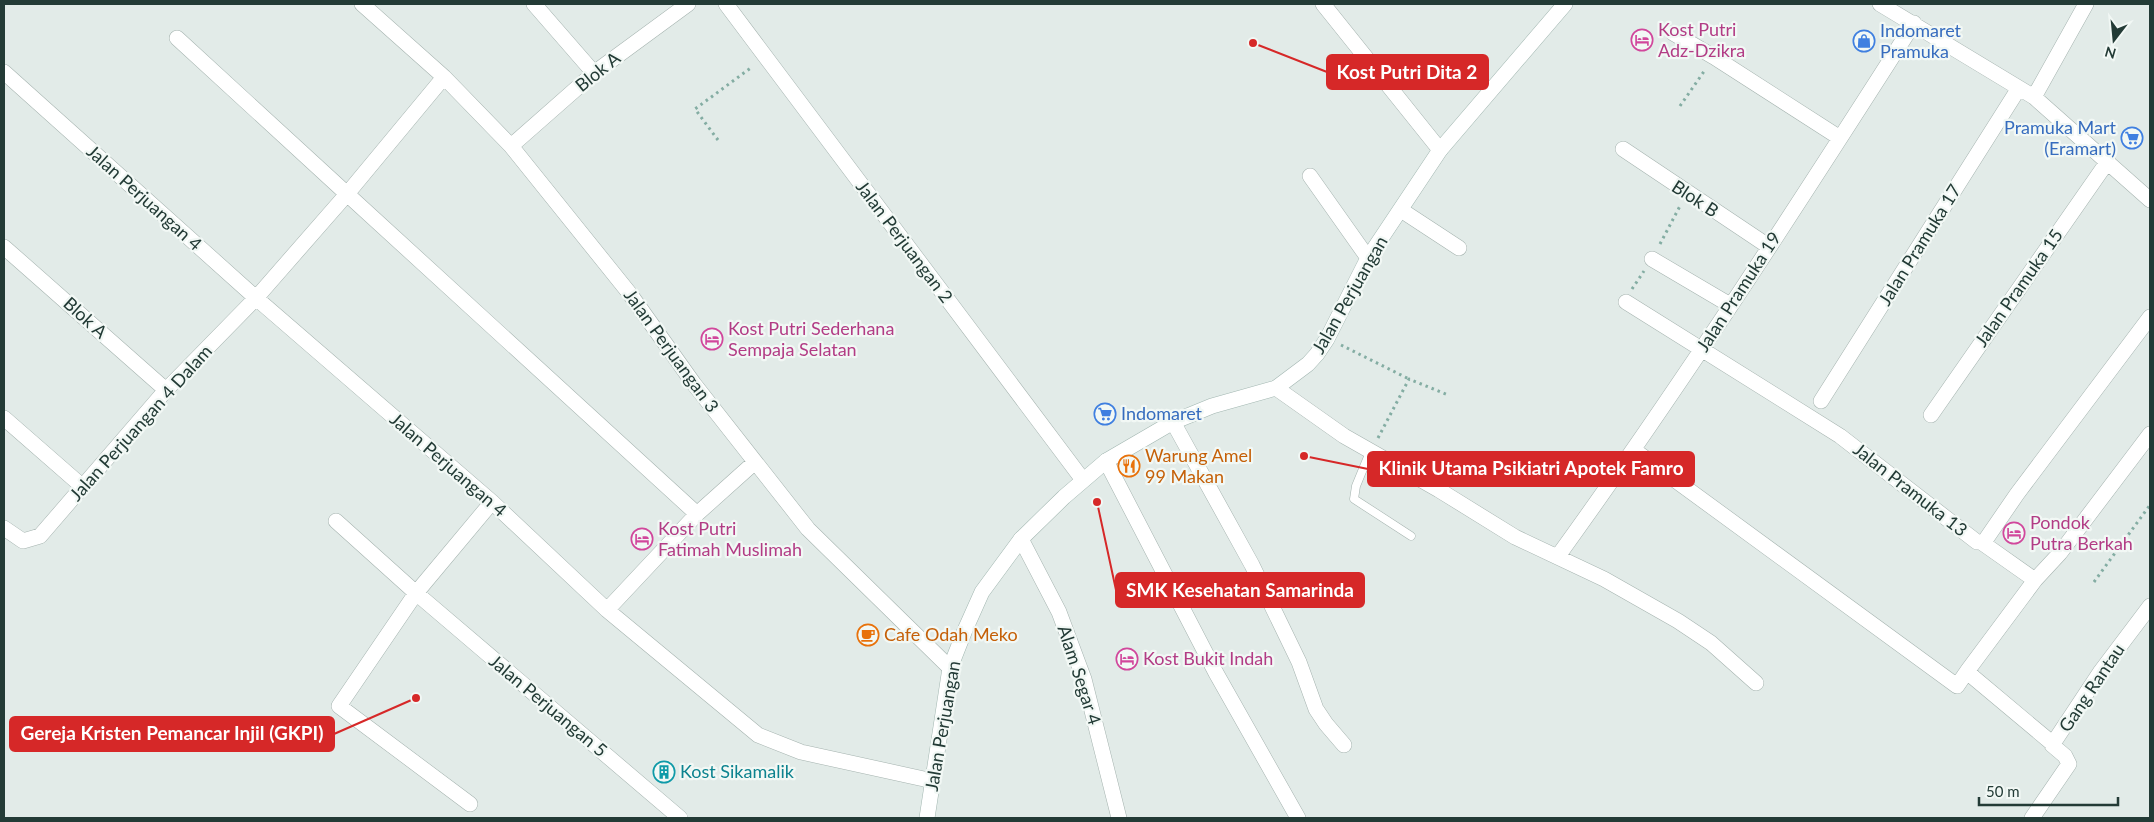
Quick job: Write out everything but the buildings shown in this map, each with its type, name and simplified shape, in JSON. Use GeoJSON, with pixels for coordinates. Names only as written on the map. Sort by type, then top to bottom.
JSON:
{"type":"FeatureCollection","features":[{"type":"Feature","properties":{"kind":"street","name":"Jalan Perjuangan 3"},"geometry":{"type":"LineString","coordinates":[[362,4],[444,78],[511,146],[630,294],[694,384],[808,529],[950,668]]}},
{"type":"Feature","properties":{"kind":"street"},"geometry":{"type":"LineString","coordinates":[[534,4],[594,72]]}},
{"type":"Feature","properties":{"kind":"street","name":"Blok A"},"geometry":{"type":"LineString","coordinates":[[511,146],[594,72],[688,4]]}},
{"type":"Feature","properties":{"kind":"street","name":"Jalan Perjuangan 2"},"geometry":{"type":"LineString","coordinates":[[726,4],[1083,480]]}},
{"type":"Feature","properties":{"kind":"street"},"geometry":{"type":"LineString","coordinates":[[1323,4],[1440,150]]}},
{"type":"Feature","properties":{"kind":"street","name":"Jalan Perjuangan"},"geometry":{"type":"LineString","coordinates":[[927,818],[950,668],[982,592],[1021,539],[1083,480],[1106,461],[1173,422],[1212,406],[1276,388],[1308,364],[1327,339],[1368,258],[1440,150],[1565,4]]}},
{"type":"Feature","properties":{"kind":"street"},"geometry":{"type":"LineString","coordinates":[[1880,4],[2034,97],[2150,200]]}},
{"type":"Feature","properties":{"kind":"street"},"geometry":{"type":"LineString","coordinates":[[2034,97],[2086,4]]}},
{"type":"Feature","properties":{"kind":"street","name":"Jalan Pramuka 19"},"geometry":{"type":"LineString","coordinates":[[1558,556],[1634,450],[1914,23]]}},
{"type":"Feature","properties":{"kind":"street"},"geometry":{"type":"LineString","coordinates":[[1673,33],[1714,57],[1840,138]]}},
{"type":"Feature","properties":{"kind":"street"},"geometry":{"type":"LineString","coordinates":[[177,38],[697,514]]}},
{"type":"Feature","properties":{"kind":"street","name":"Jalan Perjuangan 4"},"geometry":{"type":"LineString","coordinates":[[4,72],[256,298],[492,502],[607,610],[758,735],[801,752],[933,781]]}},
{"type":"Feature","properties":{"kind":"street","name":"Jalan Perjuangan 4 Dalam"},"geometry":{"type":"LineString","coordinates":[[4,528],[23,541],[40,536],[166,390],[256,298],[347,194],[444,78]]}},
{"type":"Feature","properties":{"kind":"street","name":"Jalan Pramuka 17"},"geometry":{"type":"LineString","coordinates":[[1821,402],[2019,88]]}},
{"type":"Feature","properties":{"kind":"street","name":"Blok B"},"geometry":{"type":"LineString","coordinates":[[1623,150],[1768,246]]}},
{"type":"Feature","properties":{"kind":"street","name":"Jalan Pramuka 15"},"geometry":{"type":"LineString","coordinates":[[1931,415],[2108,161]]}},
{"type":"Feature","properties":{"kind":"street"},"geometry":{"type":"LineString","coordinates":[[1310,176],[1368,258]]}},
{"type":"Feature","properties":{"kind":"street"},"geometry":{"type":"LineString","coordinates":[[1401,210],[1459,248]]}},
{"type":"Feature","properties":{"kind":"street","name":"Blok A"},"geometry":{"type":"LineString","coordinates":[[4,247],[166,390]]}},
{"type":"Feature","properties":{"kind":"street"},"geometry":{"type":"LineString","coordinates":[[1652,259],[1730,305]]}},
{"type":"Feature","properties":{"kind":"street","name":"Jalan Pramuka 13"},"geometry":{"type":"LineString","coordinates":[[1626,302],[1840,436],[1977,542],[1984,542],[2017,494],[2150,317]]}},
{"type":"Feature","properties":{"kind":"street"},"geometry":{"type":"LineString","coordinates":[[1276,388],[1344,436],[1515,537],[1604,579],[1678,621],[1711,643],[1756,683]]}},
{"type":"Feature","properties":{"kind":"street"},"geometry":{"type":"LineString","coordinates":[[4,418],[83,487]]}},
{"type":"Feature","properties":{"kind":"street"},"geometry":{"type":"LineString","coordinates":[[1173,422],[1252,565],[1298,662],[1316,709],[1344,745]]}},
{"type":"Feature","properties":{"kind":"street"},"geometry":{"type":"LineString","coordinates":[[1634,450],[1956,686],[2035,580],[2060,553],[2150,434]]}},
{"type":"Feature","properties":{"kind":"street"},"geometry":{"type":"LineString","coordinates":[[1106,461],[1216,673],[1298,818]]}},
{"type":"Feature","properties":{"kind":"street"},"geometry":{"type":"LineString","coordinates":[[607,610],[697,514],[755,462]]}},
{"type":"Feature","properties":{"kind":"street"},"geometry":{"type":"LineString","coordinates":[[470,804],[340,706],[416,593],[492,502]]}},
{"type":"Feature","properties":{"kind":"street","name":"Jalan Perjuangan 5"},"geometry":{"type":"LineString","coordinates":[[336,521],[416,593],[680,818]]}},
{"type":"Feature","properties":{"kind":"street","name":"Alam Segar 4"},"geometry":{"type":"LineString","coordinates":[[1021,539],[1059,612],[1084,680],[1119,818]]}},
{"type":"Feature","properties":{"kind":"street"},"geometry":{"type":"LineString","coordinates":[[1981,542],[2035,580]]}},
{"type":"Feature","properties":{"kind":"street","name":"Gang Rantau"},"geometry":{"type":"LineString","coordinates":[[2032,818],[2069,764],[2065,756],[2052,745],[2101,671],[2150,606]]}},
{"type":"Feature","properties":{"kind":"street"},"geometry":{"type":"LineString","coordinates":[[1968,670],[1973,677],[2053,744]]}},
{"type":"Feature","properties":{"kind":"lane"},"geometry":{"type":"LineString","coordinates":[[1370,452],[1356,486],[1354,499],[1410,536]]}},
{"type":"Feature","properties":{"kind":"path"},"geometry":{"type":"LineString","coordinates":[[718,140],[696,108],[766,57]]}},
{"type":"Feature","properties":{"kind":"path"},"geometry":{"type":"LineString","coordinates":[[1680,106],[1714,57]]}},
{"type":"Feature","properties":{"kind":"path"},"geometry":{"type":"LineString","coordinates":[[1327,339],[1409,379],[1448,395]]}},
{"type":"Feature","properties":{"kind":"path"},"geometry":{"type":"LineString","coordinates":[[1370,452],[1409,379]]}},
{"type":"Feature","properties":{"kind":"path"},"geometry":{"type":"LineString","coordinates":[[2094,582],[2150,506]]}},
{"type":"Feature","properties":{"kind":"place","name":"Kost Putri Adz-Dzikra"},"geometry":{"type":"Point","coordinates":[1642,40]}},
{"type":"Feature","properties":{"kind":"place","name":"Indomaret Pramuka"},"geometry":{"type":"Point","coordinates":[1864,41]}},
{"type":"Feature","properties":{"kind":"place","name":"Kost Putri Dita 2"},"geometry":{"type":"Point","coordinates":[1253,43]}},
{"type":"Feature","properties":{"kind":"place","name":"Pramuka Mart (Eramart)"},"geometry":{"type":"Point","coordinates":[2132,138]}},
{"type":"Feature","properties":{"kind":"place","name":"Kost Putri Sederhana Sempaja Selatan"},"geometry":{"type":"Point","coordinates":[712,339]}},
{"type":"Feature","properties":{"kind":"place","name":"Indomaret"},"geometry":{"type":"Point","coordinates":[1105,414]}},
{"type":"Feature","properties":{"kind":"place","name":"Klinik Utama Psikiatri Apotek Famro"},"geometry":{"type":"Point","coordinates":[1304,456]}},
{"type":"Feature","properties":{"kind":"place","name":"Warung Amel 99 Makan"},"geometry":{"type":"Point","coordinates":[1129,466]}},
{"type":"Feature","properties":{"kind":"place","name":"SMK Kesehatan Samarinda"},"geometry":{"type":"Point","coordinates":[1097,502]}},
{"type":"Feature","properties":{"kind":"place","name":"Pondok Putra Berkah"},"geometry":{"type":"Point","coordinates":[2014,533]}},
{"type":"Feature","properties":{"kind":"place","name":"Kost Putri Fatimah Muslimah"},"geometry":{"type":"Point","coordinates":[642,539]}},
{"type":"Feature","properties":{"kind":"place","name":"Cafe Odah Meko"},"geometry":{"type":"Point","coordinates":[868,635]}},
{"type":"Feature","properties":{"kind":"place","name":"Kost Bukit Indah"},"geometry":{"type":"Point","coordinates":[1127,659]}},
{"type":"Feature","properties":{"kind":"place","name":"Gereja Kristen Pemancar Injil (GKPI)"},"geometry":{"type":"Point","coordinates":[416,698]}},
{"type":"Feature","properties":{"kind":"place","name":"Kost Sikamalik"},"geometry":{"type":"Point","coordinates":[664,772]}}]}
